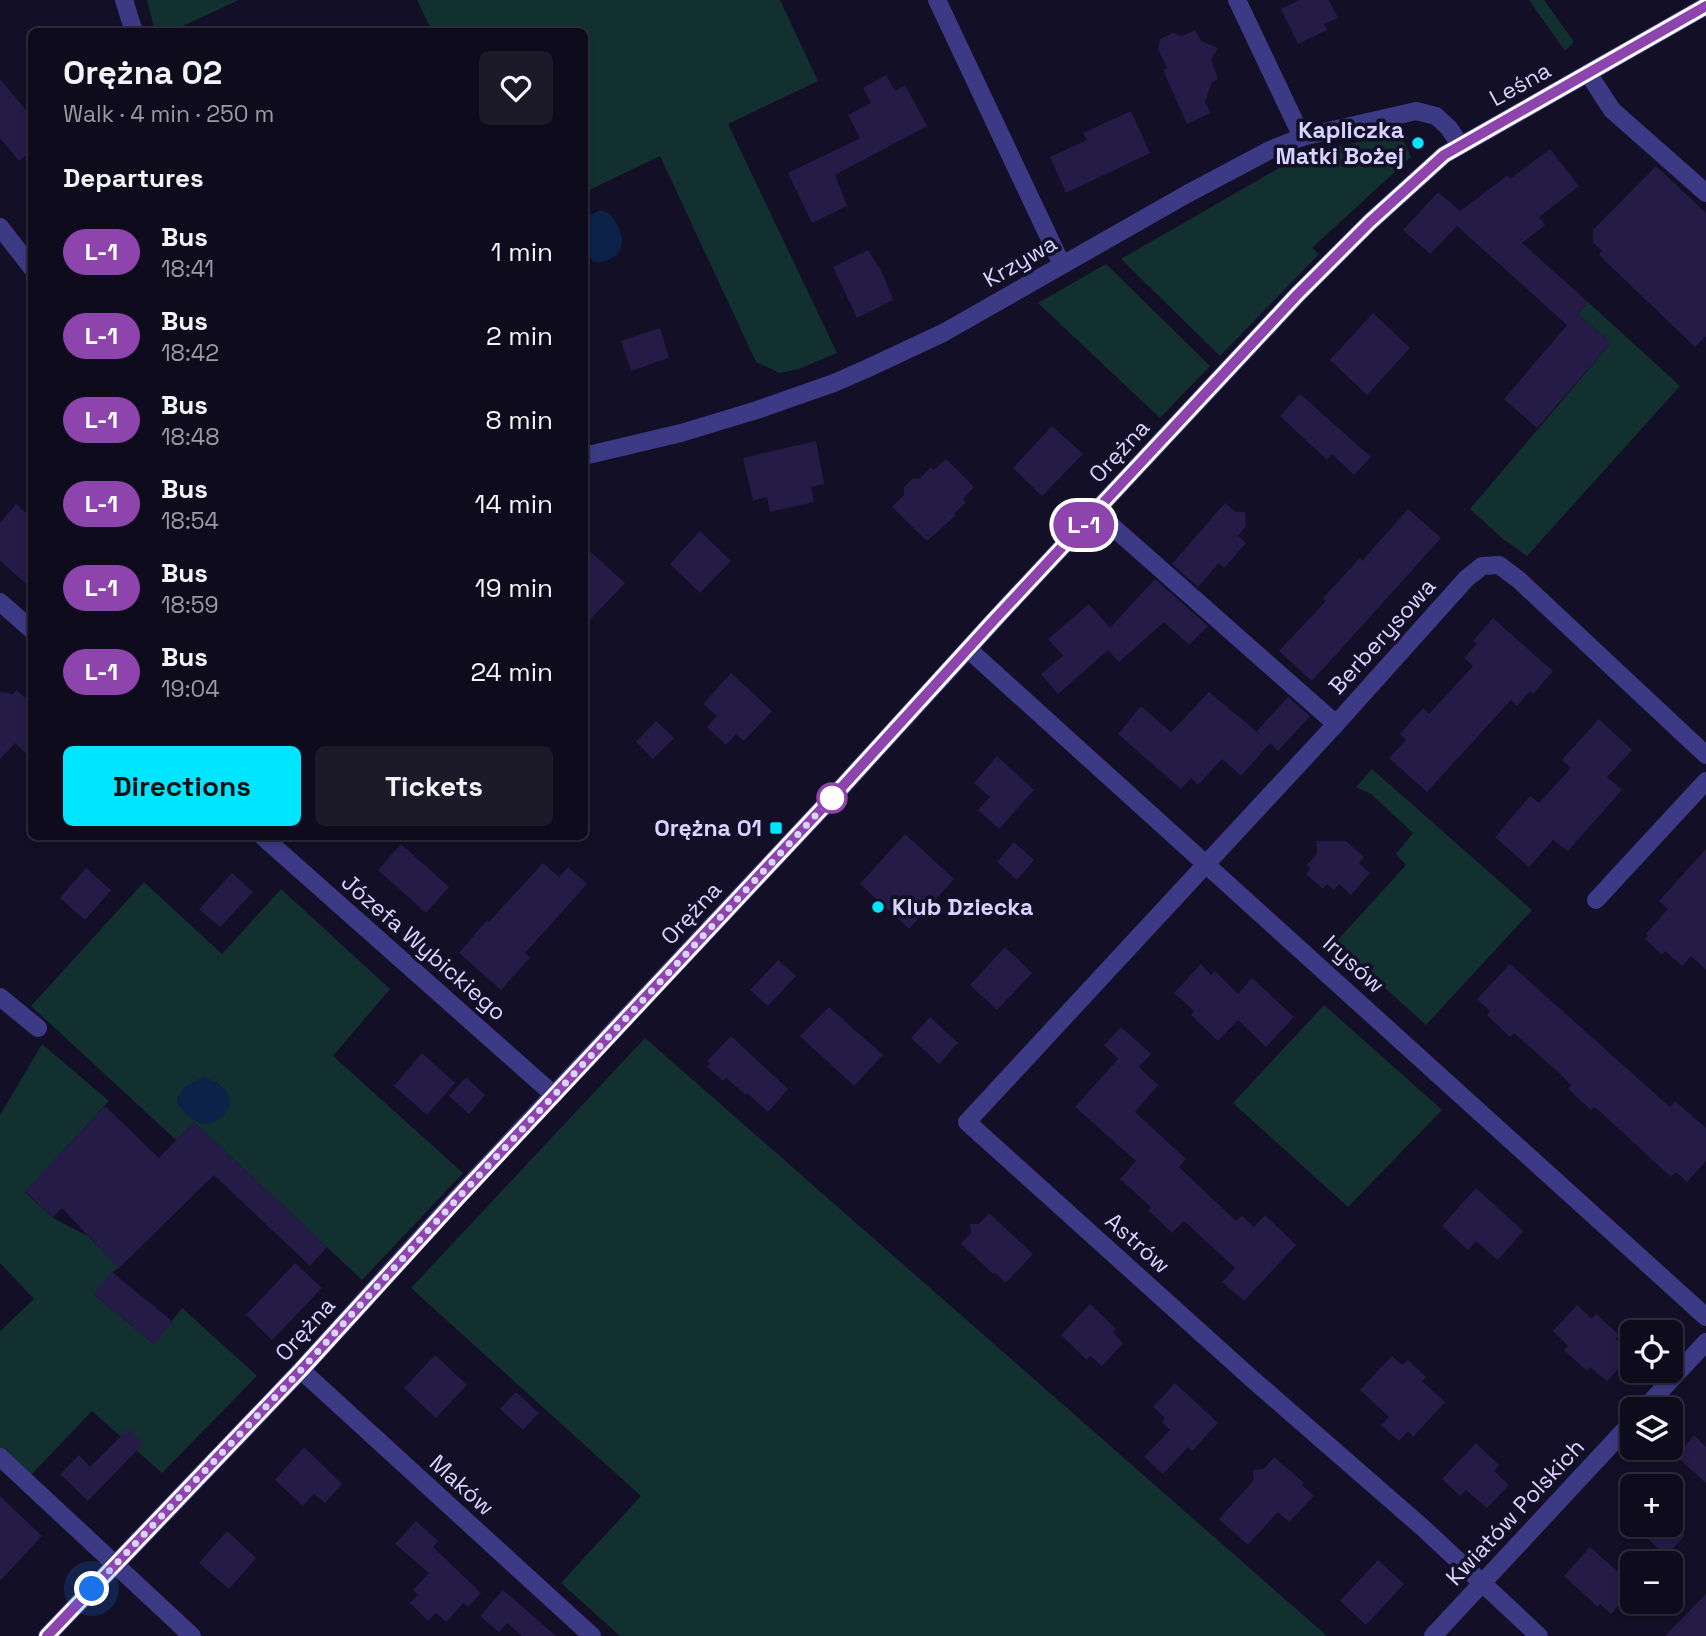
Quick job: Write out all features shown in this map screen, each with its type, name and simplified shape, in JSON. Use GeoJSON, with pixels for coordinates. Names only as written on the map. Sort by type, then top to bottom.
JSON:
{"type":"FeatureCollection","features":[{"type":"Feature","properties":{"kind":"street"},"geometry":{"type":"LineString","coordinates":[[124,0],[133,28]]}},
{"type":"Feature","properties":{"kind":"street"},"geometry":{"type":"LineString","coordinates":[[937,0],[1062,265]]}},
{"type":"Feature","properties":{"kind":"street"},"geometry":{"type":"LineString","coordinates":[[1237,0],[1302,137]]}},
{"type":"Feature","properties":{"kind":"street","name":"Leśna"},"geometry":{"type":"LineString","coordinates":[[1370,222],[1432,164],[1461,145],[1706,6]]}},
{"type":"Feature","properties":{"kind":"street"},"geometry":{"type":"LineString","coordinates":[[1588,73],[1612,110],[1706,193]]}},
{"type":"Feature","properties":{"kind":"street","name":"Krzywa"},"geometry":{"type":"LineString","coordinates":[[588,455],[681,433],[834,383],[943,333],[1228,172],[1302,137],[1416,111],[1436,116],[1461,145]]}},
{"type":"Feature","properties":{"kind":"street","name":"Orężna"},"geometry":{"type":"LineString","coordinates":[[47,1636],[301,1370],[1297,295],[1370,222]]}},
{"type":"Feature","properties":{"kind":"street"},"geometry":{"type":"LineString","coordinates":[[0,227],[28,263]]}},
{"type":"Feature","properties":{"kind":"street","name":"Berberysowa"},"geometry":{"type":"LineString","coordinates":[[1096,512],[1336,724],[1466,579],[1482,566],[1499,565],[1519,580],[1706,755]]}},
{"type":"Feature","properties":{"kind":"street"},"geometry":{"type":"LineString","coordinates":[[0,602],[28,626]]}},
{"type":"Feature","properties":{"kind":"street","name":"Irysów"},"geometry":{"type":"LineString","coordinates":[[968,649],[1706,1317]]}},
{"type":"Feature","properties":{"kind":"street"},"geometry":{"type":"LineString","coordinates":[[1206,863],[1336,724]]}},
{"type":"Feature","properties":{"kind":"street"},"geometry":{"type":"LineString","coordinates":[[1596,900],[1706,781]]}},
{"type":"Feature","properties":{"kind":"street","name":"Józefa Wybickiego"},"geometry":{"type":"LineString","coordinates":[[267,840],[554,1095]]}},
{"type":"Feature","properties":{"kind":"street","name":"Astrów"},"geometry":{"type":"LineString","coordinates":[[1206,863],[967,1122],[1251,1378],[1422,1527],[1539,1636]]}},
{"type":"Feature","properties":{"kind":"street"},"geometry":{"type":"LineString","coordinates":[[0,997],[38,1028]]}},
{"type":"Feature","properties":{"kind":"street"},"geometry":{"type":"LineString","coordinates":[[1655,1397],[1706,1342]]}},
{"type":"Feature","properties":{"kind":"street","name":"Maków"},"geometry":{"type":"LineString","coordinates":[[301,1370],[592,1636]]}},
{"type":"Feature","properties":{"kind":"street","name":"Kwiatów Polskich"},"geometry":{"type":"LineString","coordinates":[[1433,1636],[1620,1435]]}},
{"type":"Feature","properties":{"kind":"street"},"geometry":{"type":"LineString","coordinates":[[0,1457],[192,1636]]}},
{"type":"Feature","properties":{"kind":"green space"},"geometry":{"type":"Polygon","coordinates":[[[147,0],[239,0],[178,28],[154,28],[147,0]]]}},
{"type":"Feature","properties":{"kind":"green space"},"geometry":{"type":"Polygon","coordinates":[[[417,0],[780,0],[818,81],[728,124],[837,353],[799,369],[780,373],[756,362],[660,156],[588,191],[588,28],[431,28],[417,0]]]}},
{"type":"Feature","properties":{"kind":"green space"},"geometry":{"type":"Polygon","coordinates":[[[1529,0],[1544,0],[1574,42],[1565,51],[1529,0]]]}},
{"type":"Feature","properties":{"kind":"green space"},"geometry":{"type":"Polygon","coordinates":[[[1400,133],[1411,157],[1312,248],[1319,254],[1220,356],[1121,259],[1279,168],[1321,150],[1400,133]]]}},
{"type":"Feature","properties":{"kind":"green space"},"geometry":{"type":"Polygon","coordinates":[[[1106,264],[1210,366],[1160,418],[1038,303],[1106,264]]]}},
{"type":"Feature","properties":{"kind":"green space"},"geometry":{"type":"Polygon","coordinates":[[[1588,302],[1680,386],[1527,556],[1503,539],[1470,509],[1611,343],[1578,314],[1588,302]]]}},
{"type":"Feature","properties":{"kind":"green space"},"geometry":{"type":"Polygon","coordinates":[[[1372,769],[1532,910],[1426,1025],[1335,943],[1406,865],[1396,854],[1413,833],[1371,794],[1356,787],[1372,769]]]}},
{"type":"Feature","properties":{"kind":"green space"},"geometry":{"type":"Polygon","coordinates":[[[144,882],[222,954],[281,889],[390,989],[333,1056],[463,1173],[362,1280],[194,1122],[176,1140],[31,1006],[144,882]],[[216,1082],[178,1096],[178,1104],[187,1114],[230,1097],[216,1082]]]}},
{"type":"Feature","properties":{"kind":"green space"},"geometry":{"type":"Polygon","coordinates":[[[1324,1005],[1442,1110],[1348,1207],[1233,1103],[1324,1005]]]}},
{"type":"Feature","properties":{"kind":"green space"},"geometry":{"type":"Polygon","coordinates":[[[645,1038],[1327,1636],[620,1636],[561,1583],[641,1496],[411,1288],[645,1038]]]}},
{"type":"Feature","properties":{"kind":"green space"},"geometry":{"type":"Polygon","coordinates":[[[42,1044],[109,1101],[25,1192],[53,1218],[88,1236],[119,1268],[112,1272],[94,1295],[154,1344],[182,1308],[257,1376],[162,1473],[92,1411],[31,1475],[0,1448],[0,1331],[34,1299],[0,1263],[0,1115],[42,1044]]]}},
{"type":"Feature","properties":{"kind":"water"},"geometry":{"type":"Polygon","coordinates":[[[601,210],[606,212],[620,230],[620,250],[608,260],[598,263],[588,255],[588,216],[601,210]]]}},
{"type":"Feature","properties":{"kind":"water"},"geometry":{"type":"Polygon","coordinates":[[[204,1077],[219,1084],[230,1100],[226,1112],[208,1124],[193,1119],[178,1104],[183,1090],[204,1077]]]}},
{"type":"Feature","properties":{"kind":"building"},"geometry":{"type":"Polygon","coordinates":[[[1299,0],[1329,0],[1338,18],[1324,24],[1327,30],[1298,44],[1281,9],[1299,0]]]}},
{"type":"Feature","properties":{"kind":"building"},"geometry":{"type":"Polygon","coordinates":[[[1195,30],[1201,41],[1218,48],[1211,59],[1218,79],[1212,82],[1205,102],[1210,113],[1187,124],[1163,70],[1167,68],[1158,49],[1160,39],[1173,33],[1182,36],[1195,30]]]}},
{"type":"Feature","properties":{"kind":"building"},"geometry":{"type":"Polygon","coordinates":[[[886,75],[895,91],[905,85],[927,126],[835,175],[847,206],[812,223],[788,173],[860,138],[848,115],[871,103],[863,88],[886,75]]]}},
{"type":"Feature","properties":{"kind":"building"},"geometry":{"type":"Polygon","coordinates":[[[0,79],[28,112],[28,154],[19,161],[0,138],[0,79]]]}},
{"type":"Feature","properties":{"kind":"building"},"geometry":{"type":"Polygon","coordinates":[[[1131,111],[1150,153],[1066,193],[1050,157],[1087,140],[1083,133],[1131,111]]]}},
{"type":"Feature","properties":{"kind":"building"},"geometry":{"type":"Polygon","coordinates":[[[1550,149],[1579,186],[1539,217],[1545,225],[1522,243],[1588,302],[1578,314],[1611,343],[1537,428],[1504,399],[1567,325],[1457,226],[1430,254],[1403,230],[1438,192],[1460,211],[1508,175],[1510,179],[1550,149]]]}},
{"type":"Feature","properties":{"kind":"building"},"geometry":{"type":"Polygon","coordinates":[[[1656,166],[1706,213],[1706,336],[1695,347],[1599,255],[1602,251],[1593,242],[1593,230],[1656,166]]]}},
{"type":"Feature","properties":{"kind":"building"},"geometry":{"type":"Polygon","coordinates":[[[868,250],[883,274],[893,300],[857,318],[833,267],[868,250]]]}},
{"type":"Feature","properties":{"kind":"building"},"geometry":{"type":"Polygon","coordinates":[[[1373,313],[1410,348],[1367,395],[1330,360],[1373,313]]]}},
{"type":"Feature","properties":{"kind":"building"},"geometry":{"type":"Polygon","coordinates":[[[660,328],[669,358],[631,371],[621,341],[660,328]]]}},
{"type":"Feature","properties":{"kind":"building"},"geometry":{"type":"Polygon","coordinates":[[[1300,394],[1371,457],[1354,475],[1332,454],[1327,460],[1280,416],[1300,394]]]}},
{"type":"Feature","properties":{"kind":"building"},"geometry":{"type":"Polygon","coordinates":[[[1052,426],[1083,454],[1042,496],[1013,468],[1052,426]]]}},
{"type":"Feature","properties":{"kind":"building"},"geometry":{"type":"Polygon","coordinates":[[[816,441],[824,484],[811,487],[814,502],[770,512],[767,497],[753,501],[743,458],[816,441]]]}},
{"type":"Feature","properties":{"kind":"building"},"geometry":{"type":"Polygon","coordinates":[[[946,459],[974,487],[963,499],[966,502],[954,514],[956,515],[927,541],[892,507],[904,495],[904,487],[912,479],[919,479],[931,467],[934,470],[946,459]]]}},
{"type":"Feature","properties":{"kind":"building"},"geometry":{"type":"Polygon","coordinates":[[[1225,503],[1236,512],[1245,512],[1246,526],[1238,536],[1246,543],[1224,568],[1219,563],[1198,587],[1172,564],[1225,503]]]}},
{"type":"Feature","properties":{"kind":"building"},"geometry":{"type":"Polygon","coordinates":[[[16,504],[28,514],[28,586],[0,561],[0,523],[16,504]]]}},
{"type":"Feature","properties":{"kind":"building"},"geometry":{"type":"Polygon","coordinates":[[[1408,509],[1441,538],[1312,681],[1279,651],[1326,601],[1323,598],[1360,558],[1362,561],[1408,509]]]}},
{"type":"Feature","properties":{"kind":"building"},"geometry":{"type":"Polygon","coordinates":[[[700,531],[731,561],[700,593],[670,564],[700,531]]]}},
{"type":"Feature","properties":{"kind":"building"},"geometry":{"type":"Polygon","coordinates":[[[588,550],[625,583],[588,622],[588,550]]]}},
{"type":"Feature","properties":{"kind":"building"},"geometry":{"type":"Polygon","coordinates":[[[1155,579],[1208,626],[1189,645],[1164,622],[1119,662],[1108,650],[1058,694],[1041,674],[1063,656],[1048,639],[1089,604],[1110,628],[1155,579]]]}},
{"type":"Feature","properties":{"kind":"building"},"geometry":{"type":"Polygon","coordinates":[[[1493,618],[1553,671],[1533,694],[1530,691],[1517,706],[1511,700],[1427,792],[1389,758],[1406,740],[1400,734],[1423,708],[1429,714],[1473,666],[1464,658],[1477,644],[1473,641],[1493,618]]]}},
{"type":"Feature","properties":{"kind":"building"},"geometry":{"type":"Polygon","coordinates":[[[731,673],[772,711],[744,741],[736,734],[726,745],[707,727],[717,716],[703,704],[731,673]]]}},
{"type":"Feature","properties":{"kind":"building"},"geometry":{"type":"Polygon","coordinates":[[[16,690],[28,700],[28,755],[15,743],[0,759],[0,692],[13,694],[16,690]]]}},
{"type":"Feature","properties":{"kind":"building"},"geometry":{"type":"Polygon","coordinates":[[[1209,692],[1263,737],[1257,731],[1288,697],[1310,716],[1278,751],[1270,743],[1241,776],[1222,759],[1198,785],[1191,778],[1181,789],[1118,734],[1141,706],[1171,732],[1209,692]]]}},
{"type":"Feature","properties":{"kind":"building"},"geometry":{"type":"Polygon","coordinates":[[[1599,719],[1632,750],[1607,777],[1622,790],[1568,851],[1553,840],[1529,867],[1495,837],[1530,796],[1539,803],[1571,768],[1562,760],[1599,719]]]}},
{"type":"Feature","properties":{"kind":"building"},"geometry":{"type":"Polygon","coordinates":[[[656,721],[674,738],[653,759],[636,742],[656,721]]]}},
{"type":"Feature","properties":{"kind":"building"},"geometry":{"type":"Polygon","coordinates":[[[997,756],[1034,790],[999,829],[978,810],[990,797],[974,783],[997,756]]]}},
{"type":"Feature","properties":{"kind":"building"},"geometry":{"type":"Polygon","coordinates":[[[905,834],[954,879],[909,929],[860,884],[905,834]]]}},
{"type":"Feature","properties":{"kind":"building"},"geometry":{"type":"Polygon","coordinates":[[[1316,841],[1346,841],[1364,857],[1359,863],[1370,873],[1351,895],[1339,884],[1334,890],[1327,884],[1323,889],[1306,874],[1310,868],[1307,865],[1317,854],[1316,841]]]}},
{"type":"Feature","properties":{"kind":"building"},"geometry":{"type":"Polygon","coordinates":[[[1014,842],[1034,860],[1017,880],[997,862],[1014,842]]]}},
{"type":"Feature","properties":{"kind":"building"},"geometry":{"type":"Polygon","coordinates":[[[401,844],[449,887],[426,913],[378,870],[401,844]]]}},
{"type":"Feature","properties":{"kind":"building"},"geometry":{"type":"Polygon","coordinates":[[[1706,849],[1706,970],[1691,956],[1682,966],[1665,951],[1662,955],[1645,939],[1648,936],[1646,934],[1668,909],[1659,901],[1706,849]]]}},
{"type":"Feature","properties":{"kind":"building"},"geometry":{"type":"Polygon","coordinates":[[[543,863],[559,877],[568,867],[587,884],[525,953],[530,958],[501,990],[459,953],[543,863]]]}},
{"type":"Feature","properties":{"kind":"building"},"geometry":{"type":"Polygon","coordinates":[[[86,868],[111,890],[85,920],[60,898],[86,868]]]}},
{"type":"Feature","properties":{"kind":"building"},"geometry":{"type":"Polygon","coordinates":[[[232,873],[253,892],[220,927],[199,909],[232,873]]]}},
{"type":"Feature","properties":{"kind":"building"},"geometry":{"type":"Polygon","coordinates":[[[1005,947],[1032,973],[997,1010],[970,985],[1005,947]]]}},
{"type":"Feature","properties":{"kind":"building"},"geometry":{"type":"Polygon","coordinates":[[[778,960],[796,976],[768,1006],[750,990],[778,960]]]}},
{"type":"Feature","properties":{"kind":"building"},"geometry":{"type":"Polygon","coordinates":[[[1201,964],[1211,975],[1215,971],[1238,994],[1252,978],[1294,1017],[1266,1047],[1238,1020],[1218,1041],[1191,1015],[1194,1011],[1174,993],[1201,964]]]}},
{"type":"Feature","properties":{"kind":"building"},"geometry":{"type":"Polygon","coordinates":[[[1510,964],[1670,1107],[1675,1101],[1706,1128],[1706,1161],[1687,1182],[1676,1172],[1671,1177],[1595,1107],[1591,1110],[1568,1089],[1571,1085],[1514,1033],[1510,1037],[1487,1015],[1490,1011],[1477,999],[1510,964]]]}},
{"type":"Feature","properties":{"kind":"building"},"geometry":{"type":"Polygon","coordinates":[[[829,1007],[883,1055],[854,1086],[800,1036],[829,1007]]]}},
{"type":"Feature","properties":{"kind":"building"},"geometry":{"type":"Polygon","coordinates":[[[930,1017],[958,1043],[939,1064],[911,1038],[930,1017]]]}},
{"type":"Feature","properties":{"kind":"building"},"geometry":{"type":"Polygon","coordinates":[[[1121,1027],[1151,1054],[1139,1067],[1158,1085],[1135,1112],[1186,1159],[1179,1167],[1236,1221],[1242,1216],[1254,1227],[1265,1215],[1296,1245],[1244,1301],[1222,1282],[1235,1268],[1184,1221],[1172,1233],[1148,1210],[1151,1207],[1120,1179],[1136,1161],[1075,1107],[1118,1059],[1104,1045],[1121,1027]]]}},
{"type":"Feature","properties":{"kind":"building"},"geometry":{"type":"Polygon","coordinates":[[[731,1036],[788,1089],[768,1112],[747,1093],[746,1095],[726,1078],[723,1081],[707,1067],[710,1063],[707,1061],[731,1036]]]}},
{"type":"Feature","properties":{"kind":"building"},"geometry":{"type":"Polygon","coordinates":[[[422,1053],[455,1083],[427,1115],[394,1086],[422,1053]]]}},
{"type":"Feature","properties":{"kind":"building"},"geometry":{"type":"Polygon","coordinates":[[[466,1077],[485,1095],[469,1114],[449,1096],[466,1077]]]}},
{"type":"Feature","properties":{"kind":"building"},"geometry":{"type":"Polygon","coordinates":[[[105,1106],[159,1158],[194,1122],[327,1247],[310,1266],[214,1175],[119,1268],[62,1208],[53,1218],[25,1191],[105,1106]]]}},
{"type":"Feature","properties":{"kind":"building"},"geometry":{"type":"Polygon","coordinates":[[[1476,1188],[1523,1231],[1498,1260],[1476,1241],[1468,1250],[1442,1226],[1476,1188]]]}},
{"type":"Feature","properties":{"kind":"building"},"geometry":{"type":"Polygon","coordinates":[[[989,1213],[1033,1254],[1006,1283],[961,1244],[971,1233],[970,1224],[979,1224],[989,1213]]]}},
{"type":"Feature","properties":{"kind":"building"},"geometry":{"type":"Polygon","coordinates":[[[295,1263],[322,1288],[272,1340],[246,1315],[295,1263]]]}},
{"type":"Feature","properties":{"kind":"building"},"geometry":{"type":"Polygon","coordinates":[[[112,1272],[173,1322],[154,1344],[93,1294],[112,1272]]]}},
{"type":"Feature","properties":{"kind":"building"},"geometry":{"type":"Polygon","coordinates":[[[1090,1304],[1116,1329],[1113,1332],[1123,1343],[1102,1366],[1090,1356],[1087,1360],[1061,1335],[1090,1304]]]}},
{"type":"Feature","properties":{"kind":"building"},"geometry":{"type":"Polygon","coordinates":[[[1577,1305],[1592,1319],[1596,1314],[1619,1335],[1616,1339],[1620,1343],[1620,1367],[1607,1381],[1590,1367],[1587,1371],[1564,1350],[1568,1346],[1553,1331],[1577,1305]]]}},
{"type":"Feature","properties":{"kind":"building"},"geometry":{"type":"Polygon","coordinates":[[[435,1355],[467,1385],[436,1418],[404,1388],[435,1355]]]}},
{"type":"Feature","properties":{"kind":"building"},"geometry":{"type":"Polygon","coordinates":[[[1392,1356],[1402,1365],[1408,1360],[1426,1377],[1422,1381],[1445,1402],[1413,1437],[1408,1431],[1399,1441],[1381,1425],[1389,1417],[1360,1390],[1392,1356]]]}},
{"type":"Feature","properties":{"kind":"building"},"geometry":{"type":"Polygon","coordinates":[[[1175,1383],[1218,1423],[1192,1451],[1188,1447],[1163,1474],[1144,1457],[1170,1430],[1162,1422],[1165,1418],[1153,1407],[1175,1383]]]}},
{"type":"Feature","properties":{"kind":"building"},"geometry":{"type":"Polygon","coordinates":[[[516,1392],[539,1413],[523,1430],[500,1409],[516,1392]]]}},
{"type":"Feature","properties":{"kind":"building"},"geometry":{"type":"Polygon","coordinates":[[[128,1429],[143,1444],[88,1501],[60,1474],[79,1455],[90,1467],[128,1429]]]}},
{"type":"Feature","properties":{"kind":"building"},"geometry":{"type":"Polygon","coordinates":[[[1694,1435],[1706,1447],[1706,1483],[1680,1460],[1683,1460],[1683,1448],[1694,1435]]]}},
{"type":"Feature","properties":{"kind":"building"},"geometry":{"type":"Polygon","coordinates":[[[1476,1443],[1499,1465],[1494,1471],[1509,1485],[1487,1508],[1466,1490],[1460,1496],[1442,1479],[1476,1443]]]}},
{"type":"Feature","properties":{"kind":"building"},"geometry":{"type":"Polygon","coordinates":[[[304,1447],[342,1484],[325,1503],[314,1494],[303,1506],[275,1480],[304,1447]]]}},
{"type":"Feature","properties":{"kind":"building"},"geometry":{"type":"Polygon","coordinates":[[[1274,1457],[1304,1483],[1302,1485],[1314,1496],[1289,1522],[1278,1512],[1248,1545],[1219,1519],[1254,1480],[1253,1470],[1264,1469],[1274,1457]]]}},
{"type":"Feature","properties":{"kind":"building"},"geometry":{"type":"Polygon","coordinates":[[[0,1496],[42,1536],[0,1581],[0,1496]]]}},
{"type":"Feature","properties":{"kind":"building"},"geometry":{"type":"Polygon","coordinates":[[[416,1521],[438,1541],[433,1547],[481,1593],[468,1607],[463,1603],[446,1622],[436,1613],[428,1621],[410,1603],[418,1595],[413,1590],[429,1573],[395,1544],[416,1521]]]}},
{"type":"Feature","properties":{"kind":"building"},"geometry":{"type":"Polygon","coordinates":[[[227,1531],[256,1558],[229,1589],[199,1563],[227,1531]]]}},
{"type":"Feature","properties":{"kind":"building"},"geometry":{"type":"Polygon","coordinates":[[[1685,1535],[1671,1551],[1661,1551],[1646,1537],[1685,1535]]]}},
{"type":"Feature","properties":{"kind":"building"},"geometry":{"type":"Polygon","coordinates":[[[1590,1547],[1620,1573],[1620,1604],[1611,1614],[1600,1604],[1598,1607],[1564,1576],[1590,1547]]]}},
{"type":"Feature","properties":{"kind":"building"},"geometry":{"type":"Polygon","coordinates":[[[1378,1560],[1404,1584],[1366,1625],[1340,1601],[1378,1560]]]}},
{"type":"Feature","properties":{"kind":"building"},"geometry":{"type":"Polygon","coordinates":[[[503,1590],[556,1636],[522,1636],[507,1623],[499,1632],[480,1616],[503,1590]]]}},
{"type":"Feature","properties":{"kind":"building"},"geometry":{"type":"Polygon","coordinates":[[[1706,1594],[1706,1636],[1665,1636],[1706,1594]]]}},
{"type":"Feature","properties":{"kind":"bus line","name":"L-1"},"geometry":{"type":"LineString","coordinates":[[47,1636],[301,1370],[994,620],[1297,295],[1370,222],[1444,155],[1706,6]]}},
{"type":"Feature","properties":{"kind":"place","name":"Kapliczka Matki Bożej"},"geometry":{"type":"Point","coordinates":[1418,143]}},
{"type":"Feature","properties":{"kind":"place","name":"Orężna 01"},"geometry":{"type":"Point","coordinates":[776,828]}},
{"type":"Feature","properties":{"kind":"place","name":"Klub Dziecka"},"geometry":{"type":"Point","coordinates":[878,907]}},
{"type":"Feature","properties":{"kind":"route"},"geometry":{"type":"LineString","coordinates":[[92,1589],[301,1370],[832,798]]}}]}
